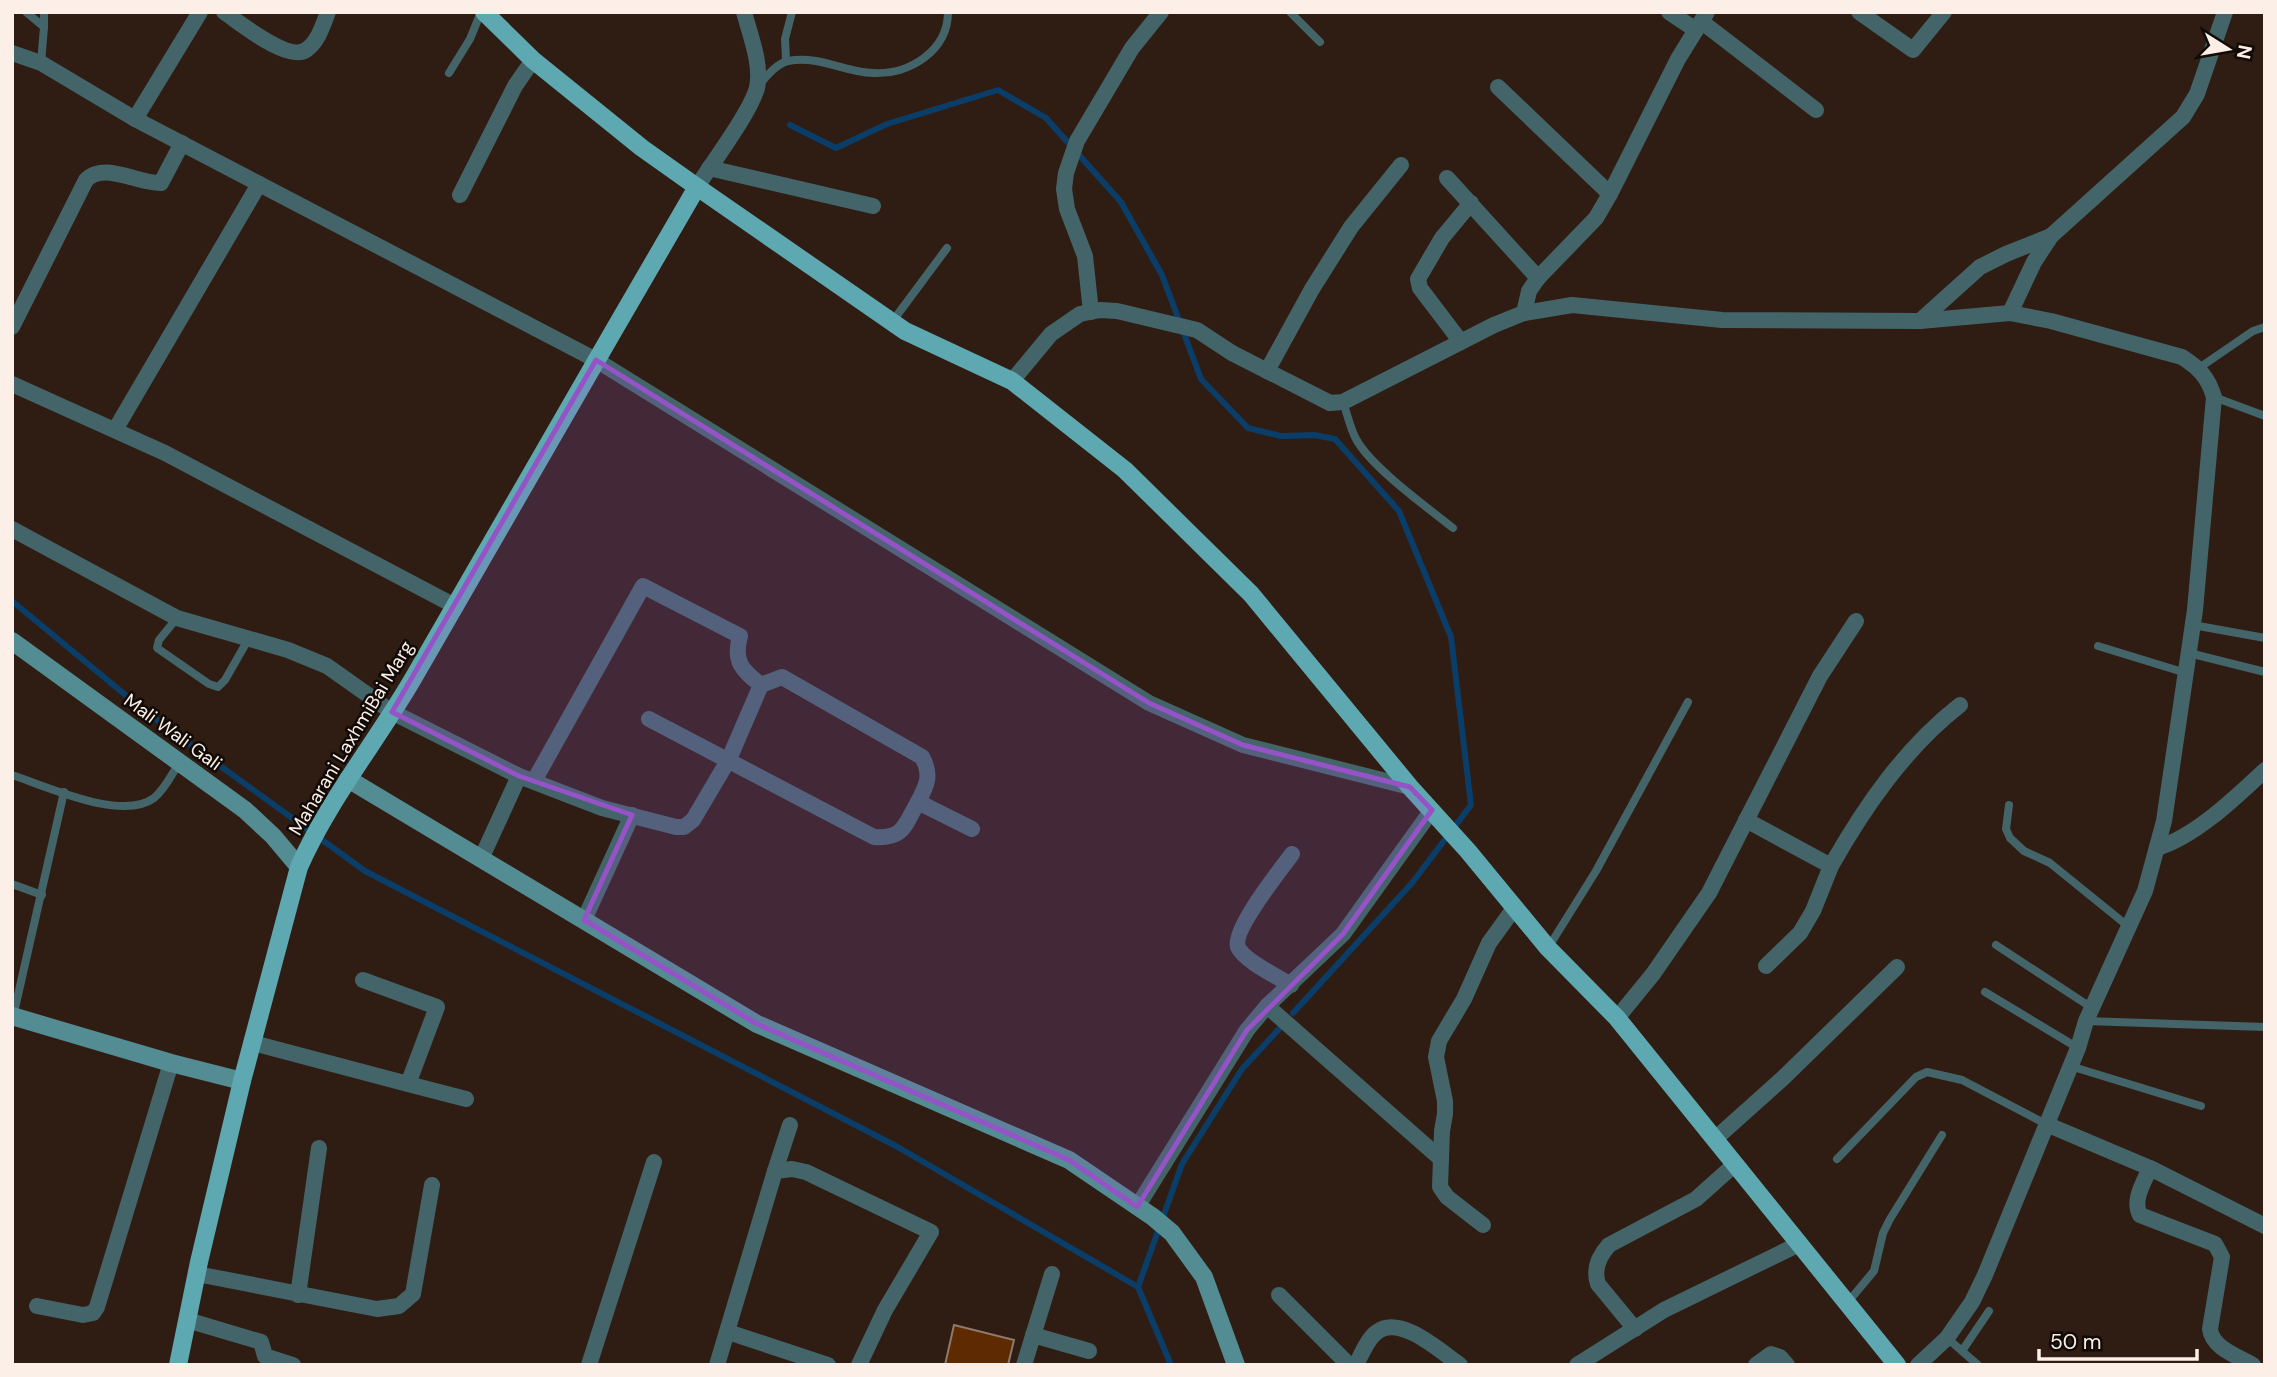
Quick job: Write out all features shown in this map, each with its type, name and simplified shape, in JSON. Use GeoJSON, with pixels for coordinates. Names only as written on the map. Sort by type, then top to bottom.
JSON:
{"type":"FeatureCollection","features":[{"type":"Feature","properties":{"kind":"main road"},"geometry":{"type":"LineString","coordinates":[[483,12],[533,60],[642,148],[696,187],[905,331],[1012,381],[1125,470],[1251,594],[1410,787],[1468,851],[1548,948],[1617,1018],[1897,1365]]}},
{"type":"Feature","properties":{"kind":"main road","name":"Maharani LaxhmiBai Marg"},"geometry":{"type":"LineString","coordinates":[[178,1365],[242,1081],[299,867],[333,803],[393,712],[696,187]]}},
{"type":"Feature","properties":{"kind":"street"},"geometry":{"type":"LineString","coordinates":[[135,119],[200,12]]}},
{"type":"Feature","properties":{"kind":"street"},"geometry":{"type":"LineString","coordinates":[[224,12],[281,49],[293,53],[306,51],[319,35],[328,12]]}},
{"type":"Feature","properties":{"kind":"street"},"geometry":{"type":"LineString","coordinates":[[696,187],[749,105],[757,87],[757,63],[744,12]]}},
{"type":"Feature","properties":{"kind":"street"},"geometry":{"type":"LineString","coordinates":[[1091,312],[1085,256],[1066,209],[1064,189],[1074,149],[1132,48],[1161,12]]}},
{"type":"Feature","properties":{"kind":"street"},"geometry":{"type":"LineString","coordinates":[[1669,12],[1702,21],[1816,110]]}},
{"type":"Feature","properties":{"kind":"street"},"geometry":{"type":"LineString","coordinates":[[1859,12],[1913,50],[1944,12]]}},
{"type":"Feature","properties":{"kind":"street"},"geometry":{"type":"LineString","coordinates":[[2010,313],[2034,262],[2051,236],[2183,117],[2197,94],[2225,12]]}},
{"type":"Feature","properties":{"kind":"street"},"geometry":{"type":"LineString","coordinates":[[1524,313],[1529,292],[1538,278],[1595,218],[1610,194],[1678,59],[1702,21]]}},
{"type":"Feature","properties":{"kind":"street"},"geometry":{"type":"LineString","coordinates":[[12,52],[41,63],[135,119],[596,360],[1149,703],[1243,745],[1410,787]]}},
{"type":"Feature","properties":{"kind":"street"},"geometry":{"type":"LineString","coordinates":[[460,195],[515,86],[533,60]]}},
{"type":"Feature","properties":{"kind":"street"},"geometry":{"type":"LineString","coordinates":[[1498,87],[1610,194]]}},
{"type":"Feature","properties":{"kind":"street"},"geometry":{"type":"LineString","coordinates":[[12,327],[92,173],[105,172],[150,184],[161,183],[182,144]]}},
{"type":"Feature","properties":{"kind":"street"},"geometry":{"type":"LineString","coordinates":[[1267,371],[1312,289],[1351,228],[1401,165]]}},
{"type":"Feature","properties":{"kind":"street"},"geometry":{"type":"LineString","coordinates":[[709,168],[873,206]]}},
{"type":"Feature","properties":{"kind":"street"},"geometry":{"type":"LineString","coordinates":[[1447,178],[1538,278]]}},
{"type":"Feature","properties":{"kind":"street"},"geometry":{"type":"LineString","coordinates":[[115,430],[259,184]]}},
{"type":"Feature","properties":{"kind":"street"},"geometry":{"type":"LineString","coordinates":[[1461,342],[1420,288],[1418,279],[1443,238],[1471,203]]}},
{"type":"Feature","properties":{"kind":"street"},"geometry":{"type":"LineString","coordinates":[[1920,321],[1980,267],[2051,236]]}},
{"type":"Feature","properties":{"kind":"street"},"geometry":{"type":"LineString","coordinates":[[1012,381],[1051,334],[1080,314],[1117,311],[1139,314],[1206,335],[1223,348],[1330,403],[1343,402],[1524,313],[1572,305],[1722,320],[1920,321],[2010,313],[2051,321],[2182,357],[2199,368],[2214,397],[2193,625],[2164,821],[2145,891],[2089,1014],[2078,1048],[1985,1275],[1972,1302],[1947,1338],[1918,1365]]}},
{"type":"Feature","properties":{"kind":"street"},"geometry":{"type":"LineString","coordinates":[[12,384],[164,453],[454,606]]}},
{"type":"Feature","properties":{"kind":"street"},"geometry":{"type":"LineString","coordinates":[[12,529],[177,618],[288,650],[327,666],[393,712],[526,779],[602,808],[684,827],[693,820],[729,759],[761,685],[782,677],[922,757],[929,769],[927,785],[900,833],[890,838],[874,837],[729,759],[649,719]]}},
{"type":"Feature","properties":{"kind":"street"},"geometry":{"type":"LineString","coordinates":[[481,859],[526,779],[643,586],[740,636],[737,649],[740,667],[761,685]]}},
{"type":"Feature","properties":{"kind":"street"},"geometry":{"type":"LineString","coordinates":[[1617,1018],[1653,974],[1709,893],[1820,676],[1856,621]]}},
{"type":"Feature","properties":{"kind":"street","name":"Mali Wali Gali"},"geometry":{"type":"LineString","coordinates":[[12,640],[245,810],[273,836],[299,867]]}},
{"type":"Feature","properties":{"kind":"street"},"geometry":{"type":"LineString","coordinates":[[1766,966],[1800,933],[1813,911],[1831,866],[1855,824],[1885,781],[1944,717],[1959,705]]}},
{"type":"Feature","properties":{"kind":"street"},"geometry":{"type":"LineString","coordinates":[[2157,848],[2171,844],[2229,804],[2265,770]]}},
{"type":"Feature","properties":{"kind":"street"},"geometry":{"type":"LineString","coordinates":[[348,779],[757,1024],[1069,1160],[1172,1233],[1204,1277],[1236,1365]]}},
{"type":"Feature","properties":{"kind":"street"},"geometry":{"type":"LineString","coordinates":[[918,802],[972,830]]}},
{"type":"Feature","properties":{"kind":"street"},"geometry":{"type":"LineString","coordinates":[[584,920],[632,815]]}},
{"type":"Feature","properties":{"kind":"street"},"geometry":{"type":"LineString","coordinates":[[1137,1207],[1247,1030],[1267,1006],[1343,934],[1437,815]]}},
{"type":"Feature","properties":{"kind":"street"},"geometry":{"type":"LineString","coordinates":[[1746,820],[1831,866]]}},
{"type":"Feature","properties":{"kind":"street"},"geometry":{"type":"LineString","coordinates":[[1290,985],[1245,956],[1238,947],[1237,938],[1245,921],[1292,854]]}},
{"type":"Feature","properties":{"kind":"street"},"geometry":{"type":"LineString","coordinates":[[1483,1224],[1447,1197],[1440,1187],[1445,1101],[1436,1057],[1439,1041],[1464,999],[1489,943],[1515,906]]}},
{"type":"Feature","properties":{"kind":"street"},"geometry":{"type":"LineString","coordinates":[[1715,1139],[1782,1079],[1897,967]]}},
{"type":"Feature","properties":{"kind":"street"},"geometry":{"type":"LineString","coordinates":[[363,980],[437,1007],[408,1084]]}},
{"type":"Feature","properties":{"kind":"street"},"geometry":{"type":"LineString","coordinates":[[1267,1006],[1441,1159]]}},
{"type":"Feature","properties":{"kind":"street"},"geometry":{"type":"LineString","coordinates":[[13,1017],[242,1081]]}},
{"type":"Feature","properties":{"kind":"street"},"geometry":{"type":"LineString","coordinates":[[253,1043],[466,1099]]}},
{"type":"Feature","properties":{"kind":"street"},"geometry":{"type":"LineString","coordinates":[[37,1306],[83,1315],[93,1313],[97,1307],[170,1063]]}},
{"type":"Feature","properties":{"kind":"street"},"geometry":{"type":"LineString","coordinates":[[2046,1124],[2150,1168],[2265,1226]]}},
{"type":"Feature","properties":{"kind":"street"},"geometry":{"type":"LineString","coordinates":[[717,1365],[790,1125]]}},
{"type":"Feature","properties":{"kind":"street"},"geometry":{"type":"LineString","coordinates":[[298,1295],[319,1148]]}},
{"type":"Feature","properties":{"kind":"street"},"geometry":{"type":"LineString","coordinates":[[589,1365],[654,1162]]}},
{"type":"Feature","properties":{"kind":"street"},"geometry":{"type":"LineString","coordinates":[[1635,1329],[1598,1284],[1595,1275],[1601,1254],[1609,1245],[1696,1199],[1734,1165]]}},
{"type":"Feature","properties":{"kind":"street"},"geometry":{"type":"LineString","coordinates":[[2150,1168],[2137,1199],[2140,1215],[2216,1244],[2221,1250],[2211,1338],[2219,1346],[2253,1365]]}},
{"type":"Feature","properties":{"kind":"street"},"geometry":{"type":"LineString","coordinates":[[775,1171],[792,1169],[806,1172],[931,1232],[885,1310],[859,1365]]}},
{"type":"Feature","properties":{"kind":"street"},"geometry":{"type":"LineString","coordinates":[[197,1274],[377,1309],[399,1306],[413,1294],[432,1185]]}},
{"type":"Feature","properties":{"kind":"street"},"geometry":{"type":"LineString","coordinates":[[1577,1365],[1664,1310],[1799,1244]]}},
{"type":"Feature","properties":{"kind":"street"},"geometry":{"type":"LineString","coordinates":[[1024,1365],[1052,1274]]}},
{"type":"Feature","properties":{"kind":"street"},"geometry":{"type":"LineString","coordinates":[[1279,1295],[1349,1365]]}},
{"type":"Feature","properties":{"kind":"street"},"geometry":{"type":"LineString","coordinates":[[187,1320],[261,1342],[265,1356],[293,1365]]}},
{"type":"Feature","properties":{"kind":"street"},"geometry":{"type":"LineString","coordinates":[[1356,1365],[1376,1332],[1401,1328],[1413,1333],[1460,1365]]}},
{"type":"Feature","properties":{"kind":"street"},"geometry":{"type":"LineString","coordinates":[[728,1332],[828,1365]]}},
{"type":"Feature","properties":{"kind":"street"},"geometry":{"type":"LineString","coordinates":[[1033,1335],[1088,1351]]}},
{"type":"Feature","properties":{"kind":"street"},"geometry":{"type":"LineString","coordinates":[[1756,1365],[1771,1354],[1780,1357],[1787,1365]]}},
{"type":"Feature","properties":{"kind":"lane"},"geometry":{"type":"LineString","coordinates":[[26,12],[44,27]]}},
{"type":"Feature","properties":{"kind":"lane"},"geometry":{"type":"LineString","coordinates":[[41,63],[44,12]]}},
{"type":"Feature","properties":{"kind":"lane"},"geometry":{"type":"LineString","coordinates":[[449,73],[483,12]]}},
{"type":"Feature","properties":{"kind":"lane"},"geometry":{"type":"LineString","coordinates":[[786,61],[785,39],[792,12]]}},
{"type":"Feature","properties":{"kind":"lane"},"geometry":{"type":"LineString","coordinates":[[757,87],[773,69],[786,61],[818,60],[873,73],[904,69],[920,62],[932,52],[942,39],[948,22],[948,12]]}},
{"type":"Feature","properties":{"kind":"lane"},"geometry":{"type":"LineString","coordinates":[[1290,12],[1320,42]]}},
{"type":"Feature","properties":{"kind":"lane"},"geometry":{"type":"LineString","coordinates":[[892,322],[947,248]]}},
{"type":"Feature","properties":{"kind":"lane"},"geometry":{"type":"LineString","coordinates":[[2199,368],[2253,331],[2265,327]]}},
{"type":"Feature","properties":{"kind":"lane"},"geometry":{"type":"LineString","coordinates":[[2214,397],[2265,416]]}},
{"type":"Feature","properties":{"kind":"lane"},"geometry":{"type":"LineString","coordinates":[[1343,402],[1356,439],[1379,466],[1453,528]]}},
{"type":"Feature","properties":{"kind":"lane"},"geometry":{"type":"LineString","coordinates":[[177,618],[159,640],[157,648],[209,684],[218,687],[225,680],[249,638]]}},
{"type":"Feature","properties":{"kind":"lane"},"geometry":{"type":"LineString","coordinates":[[2193,625],[2265,638]]}},
{"type":"Feature","properties":{"kind":"lane"},"geometry":{"type":"LineString","coordinates":[[2098,646],[2186,673]]}},
{"type":"Feature","properties":{"kind":"lane"},"geometry":{"type":"LineString","coordinates":[[2189,653],[2265,672]]}},
{"type":"Feature","properties":{"kind":"lane"},"geometry":{"type":"LineString","coordinates":[[1548,948],[1596,871],[1688,702]]}},
{"type":"Feature","properties":{"kind":"lane"},"geometry":{"type":"LineString","coordinates":[[12,775],[106,804],[135,807],[152,799],[179,762]]}},
{"type":"Feature","properties":{"kind":"lane"},"geometry":{"type":"LineString","coordinates":[[13,1017],[64,792]]}},
{"type":"Feature","properties":{"kind":"lane"},"geometry":{"type":"LineString","coordinates":[[2009,805],[2006,829],[2010,838],[2024,851],[2050,863],[2129,927]]}},
{"type":"Feature","properties":{"kind":"lane"},"geometry":{"type":"LineString","coordinates":[[12,884],[41,895]]}},
{"type":"Feature","properties":{"kind":"lane"},"geometry":{"type":"LineString","coordinates":[[1996,945],[2089,1014],[2265,1027]]}},
{"type":"Feature","properties":{"kind":"lane"},"geometry":{"type":"LineString","coordinates":[[1985,992],[2078,1048]]}},
{"type":"Feature","properties":{"kind":"lane"},"geometry":{"type":"LineString","coordinates":[[2070,1066],[2201,1106]]}},
{"type":"Feature","properties":{"kind":"lane"},"geometry":{"type":"LineString","coordinates":[[1837,1159],[1916,1077],[1927,1072],[1962,1080],[2046,1124]]}},
{"type":"Feature","properties":{"kind":"lane"},"geometry":{"type":"LineString","coordinates":[[1848,1302],[1874,1271],[1883,1233],[1942,1135]]}},
{"type":"Feature","properties":{"kind":"lane"},"geometry":{"type":"LineString","coordinates":[[1962,1351],[1989,1311]]}},
{"type":"Feature","properties":{"kind":"lane"},"geometry":{"type":"LineString","coordinates":[[1947,1338],[1978,1365]]}},
{"type":"Feature","properties":{"kind":"highlighted area"},"geometry":{"type":"Polygon","coordinates":[[[596,360],[1149,703],[1243,745],[1410,787],[1432,810],[1343,934],[1247,1030],[1137,1207],[1069,1160],[757,1024],[584,920],[632,815],[519,776],[392,712],[596,360]]]}},
{"type":"Feature","properties":{"kind":"building"},"geometry":{"type":"Polygon","coordinates":[[[954,1325],[1014,1340],[1008,1365],[945,1365],[954,1325]]]}},
{"type":"Feature","properties":{"kind":"waterway"},"geometry":{"type":"LineString","coordinates":[[790,125],[836,148],[887,124],[998,90],[1046,118],[1121,202],[1162,275],[1201,379],[1248,428],[1281,436],[1315,435],[1335,439],[1399,511],[1451,637],[1471,805],[1412,883],[1293,1013]]}},
{"type":"Feature","properties":{"kind":"waterway"},"geometry":{"type":"LineString","coordinates":[[12,601],[146,712],[365,871],[896,1146],[1138,1287],[1171,1365]]}},
{"type":"Feature","properties":{"kind":"waterway"},"geometry":{"type":"LineString","coordinates":[[1138,1287],[1182,1164],[1242,1069],[1279,1029]]}}]}
